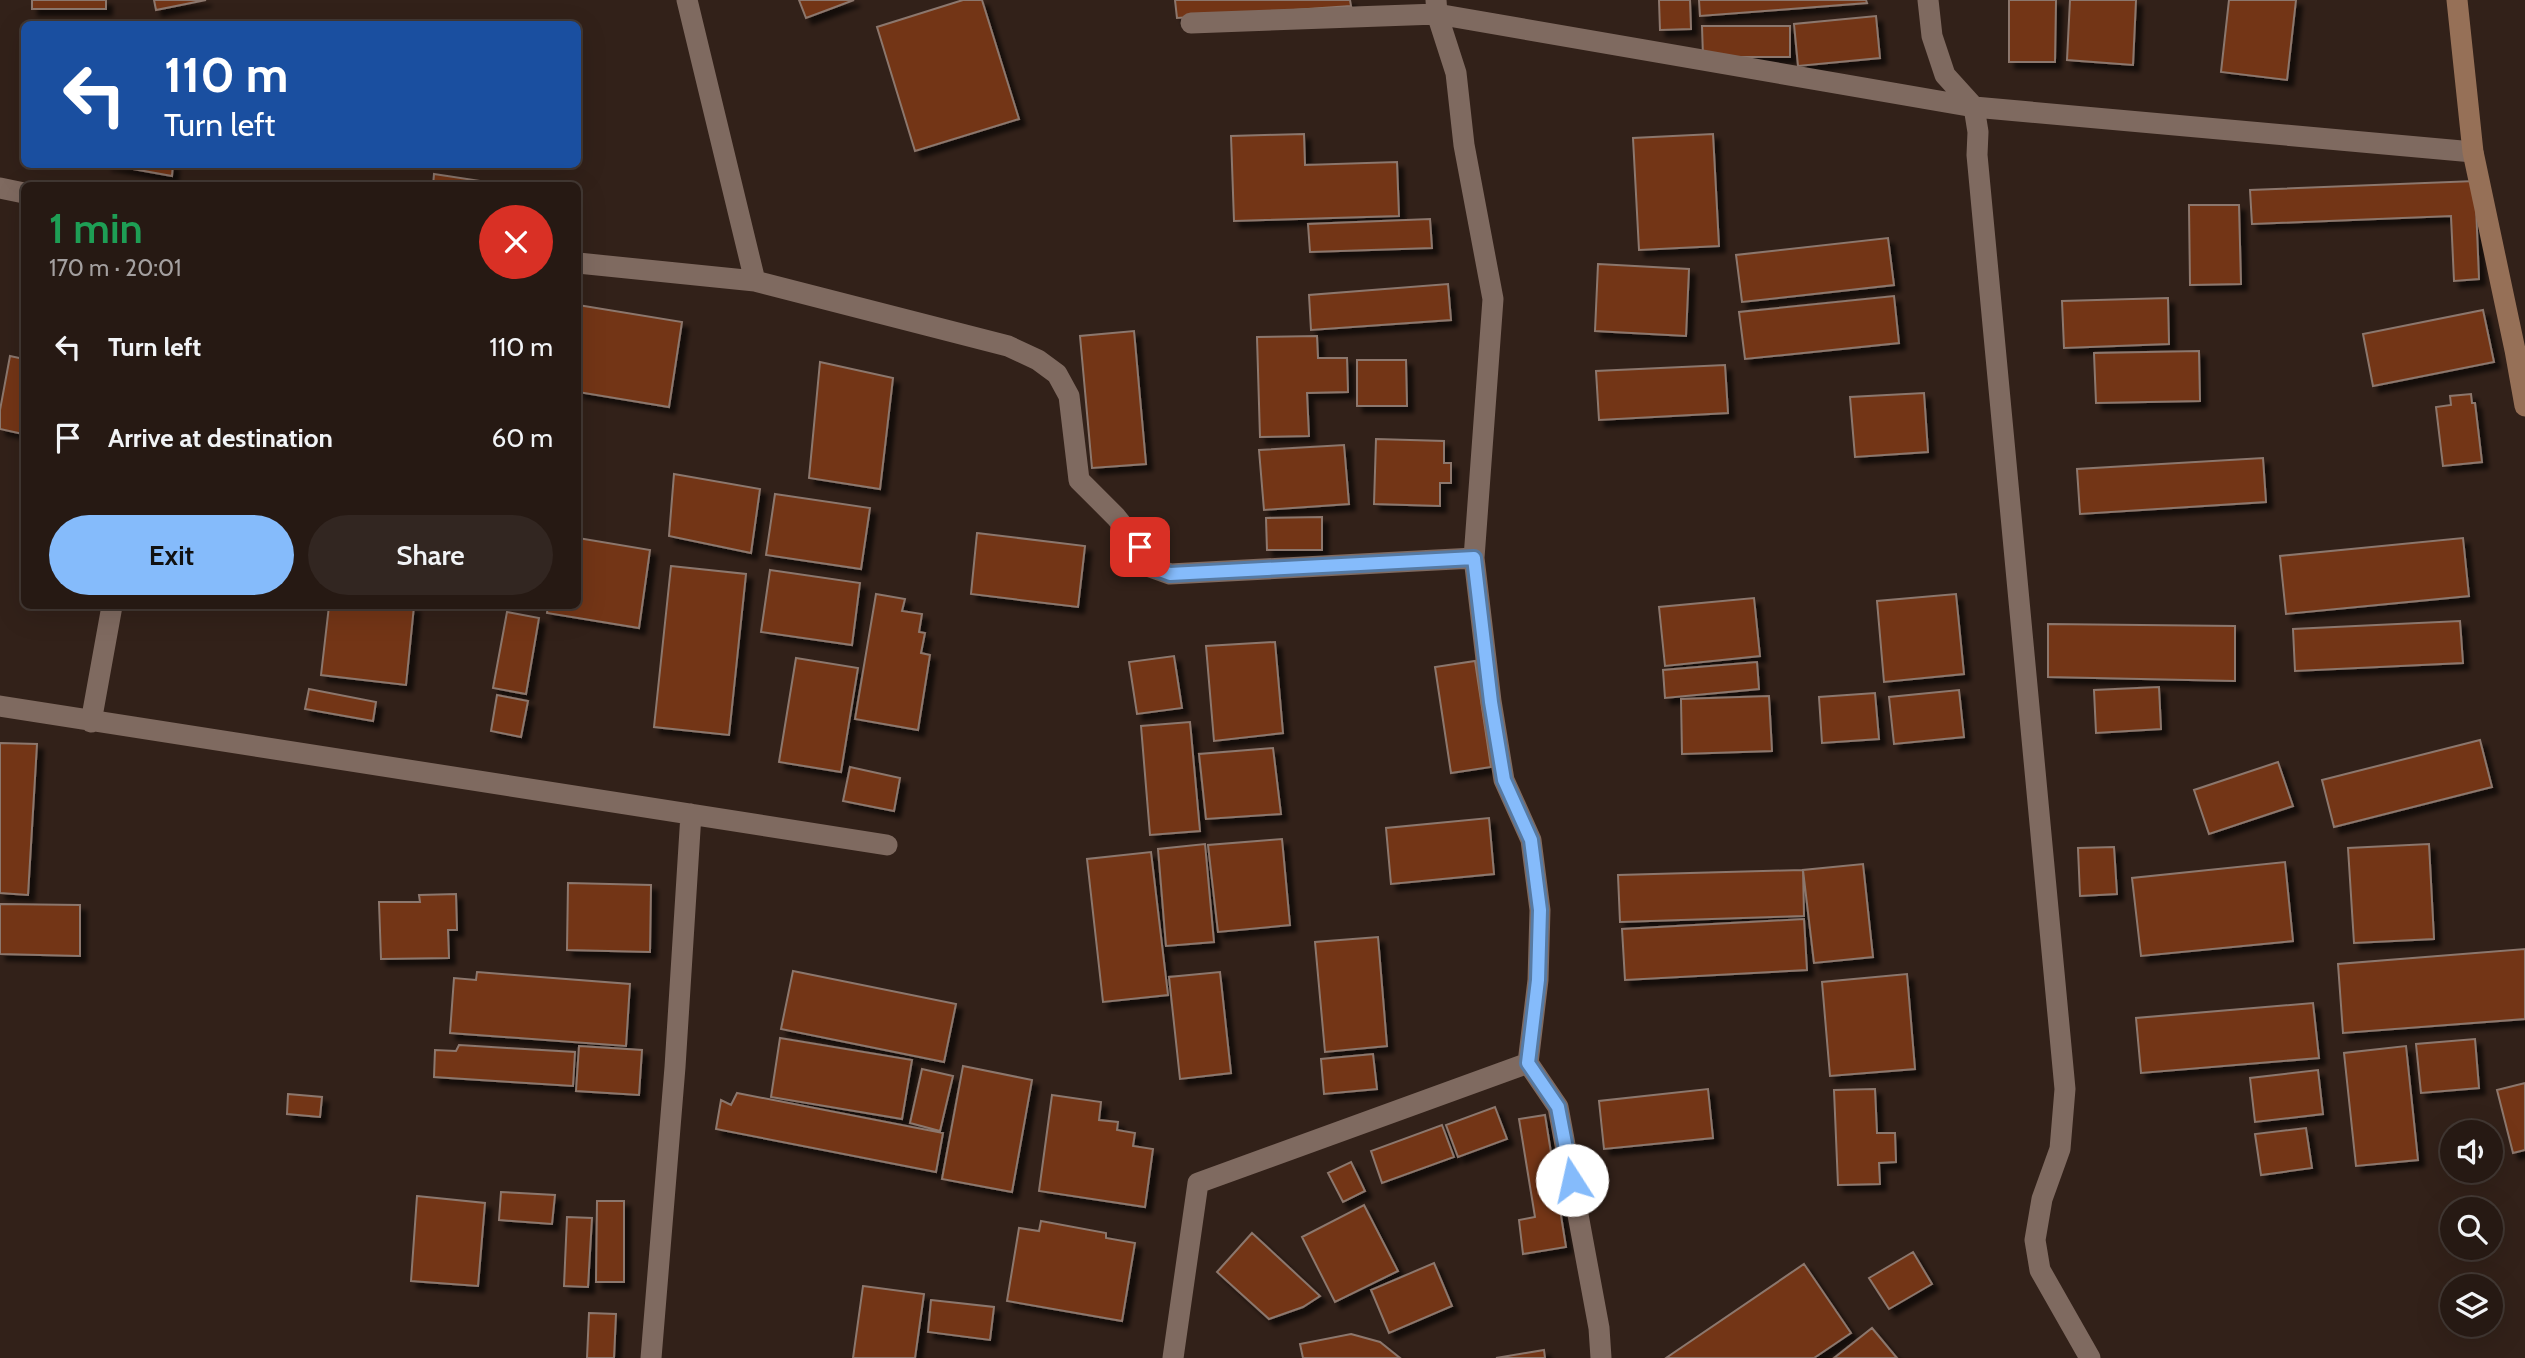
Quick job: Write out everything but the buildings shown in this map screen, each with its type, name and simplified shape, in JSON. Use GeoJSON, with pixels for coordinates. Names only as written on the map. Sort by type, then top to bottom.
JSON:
{"type":"FeatureCollection","features":[{"type":"Feature","properties":{"kind":"street"},"geometry":{"type":"LineString","coordinates":[[687,0],[755,281]]}},
{"type":"Feature","properties":{"kind":"street"},"geometry":{"type":"LineString","coordinates":[[1928,0],[1932,36],[1945,75],[1974,107],[1978,132],[1976,155],[2065,1089],[2060,1149],[2042,1199],[2035,1240],[2040,1270],[2090,1358]]}},
{"type":"Feature","properties":{"kind":"street"},"geometry":{"type":"LineString","coordinates":[[2457,0],[2473,152],[2525,406]]}},
{"type":"Feature","properties":{"kind":"street"},"geometry":{"type":"LineString","coordinates":[[1437,7],[1456,74],[1464,145],[1493,299],[1474,558],[1491,702],[1504,780],[1531,840],[1540,910],[1538,980],[1528,1063],[1558,1107],[1599,1328],[1601,1358]]}},
{"type":"Feature","properties":{"kind":"street"},"geometry":{"type":"LineString","coordinates":[[1191,23],[1437,7],[1974,107],[2473,152]]}},
{"type":"Feature","properties":{"kind":"street"},"geometry":{"type":"LineString","coordinates":[[0,188],[21,192]]}},
{"type":"Feature","properties":{"kind":"street"},"geometry":{"type":"LineString","coordinates":[[581,263],[755,281],[1008,346],[1038,360],[1056,374],[1069,396],[1079,480],[1116,517],[1140,547],[1146,565],[1170,574],[1474,558]]}},
{"type":"Feature","properties":{"kind":"street"},"geometry":{"type":"LineString","coordinates":[[91,722],[110,609]]}},
{"type":"Feature","properties":{"kind":"street"},"geometry":{"type":"LineString","coordinates":[[0,706],[887,845]]}},
{"type":"Feature","properties":{"kind":"street"},"geometry":{"type":"LineString","coordinates":[[651,1358],[675,1068],[691,814]]}},
{"type":"Feature","properties":{"kind":"street"},"geometry":{"type":"LineString","coordinates":[[1173,1358],[1198,1182],[1528,1063]]}},
{"type":"Feature","properties":{"kind":"route"},"geometry":{"type":"LineString","coordinates":[[1140,547],[1146,565],[1170,574],[1474,558],[1491,702],[1504,780],[1531,840],[1540,910],[1538,980],[1528,1063],[1558,1107],[1572,1180]]}}]}
